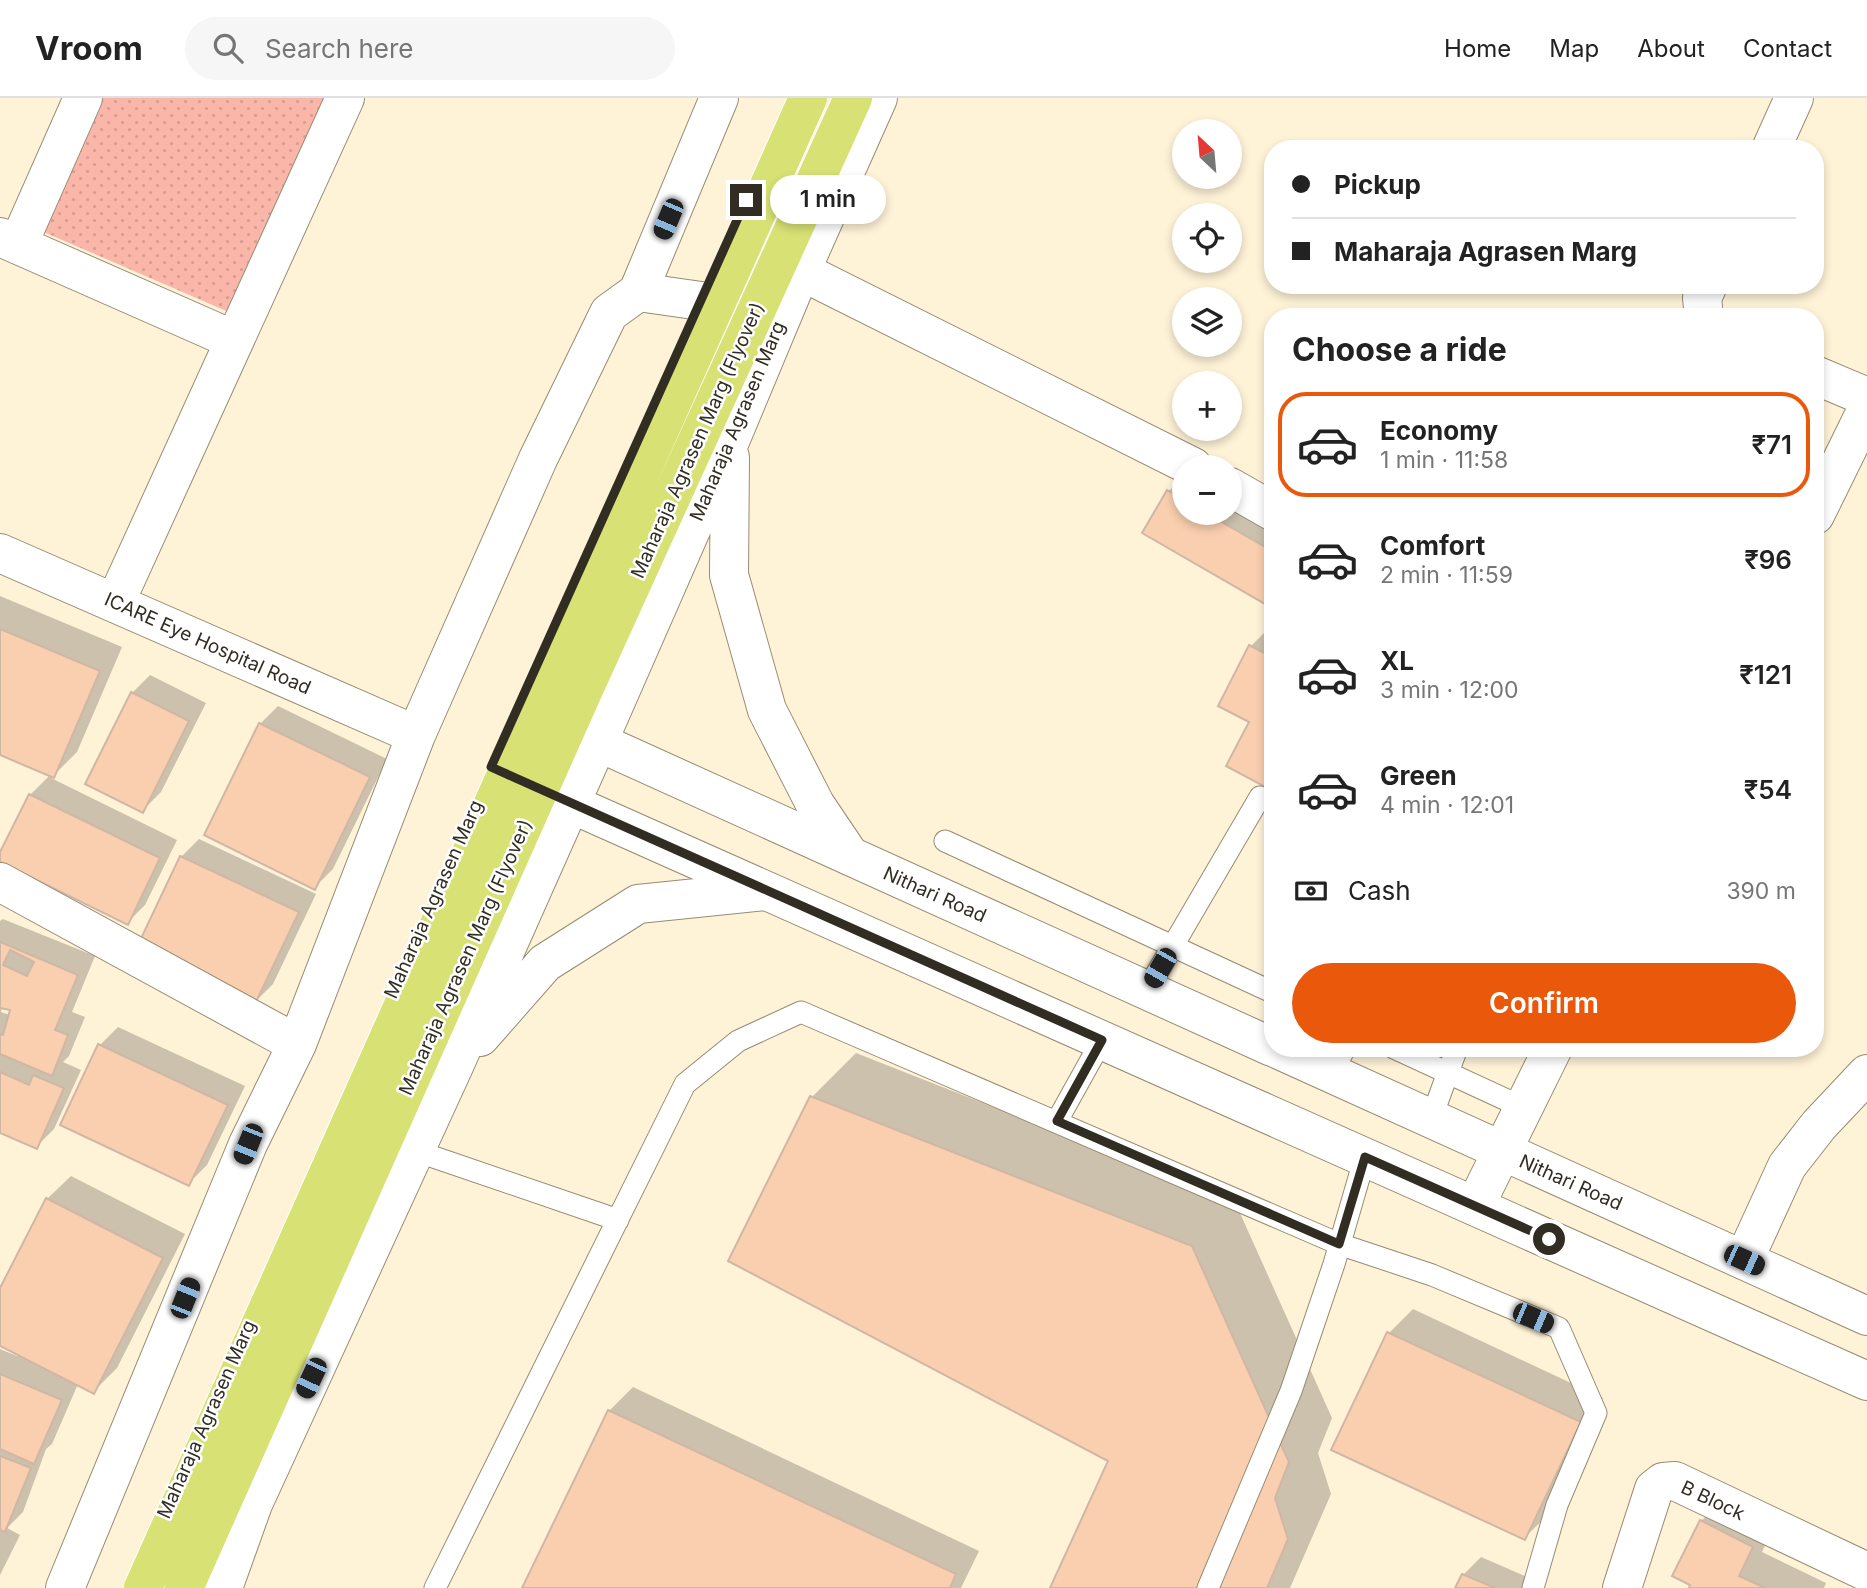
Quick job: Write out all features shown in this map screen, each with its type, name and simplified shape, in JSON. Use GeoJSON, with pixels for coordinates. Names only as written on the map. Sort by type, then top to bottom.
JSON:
{"type":"FeatureCollection","features":[{"type":"Feature","properties":{"kind":"main road","name":"Maharaja Agrasen Marg (Flyover)"},"geometry":{"type":"LineString","coordinates":[[138,1587],[808,98]]}},
{"type":"Feature","properties":{"kind":"main road","name":"Maharaja Agrasen Marg (Flyover)"},"geometry":{"type":"LineString","coordinates":[[184,1588],[581,696],[853,98]]}},
{"type":"Feature","properties":{"kind":"street"},"geometry":{"type":"LineString","coordinates":[[83,98],[9,241],[234,340]]}},
{"type":"Feature","properties":{"kind":"street"},"geometry":{"type":"LineString","coordinates":[[115,603],[345,98]]}},
{"type":"Feature","properties":{"kind":"street"},"geometry":{"type":"LineString","coordinates":[[65,1588],[248,1144],[297,1044],[416,735],[538,459],[610,313],[638,292],[719,98]]}},
{"type":"Feature","properties":{"kind":"street","name":"Maharaja Agrasen Marg"},"geometry":{"type":"LineString","coordinates":[[138,1587],[491,767],[790,98]]}},
{"type":"Feature","properties":{"kind":"street","name":"Maharaja Agrasen Marg"},"geometry":{"type":"LineString","coordinates":[[223,1588],[253,1504],[416,1151],[571,803],[878,98]]}},
{"type":"Feature","properties":{"kind":"street"},"geometry":{"type":"LineString","coordinates":[[1775,140],[1794,98]]}},
{"type":"Feature","properties":{"kind":"street"},"geometry":{"type":"LineString","coordinates":[[801,271],[1172,456]]}},
{"type":"Feature","properties":{"kind":"street"},"geometry":{"type":"LineString","coordinates":[[638,292],[701,301]]}},
{"type":"Feature","properties":{"kind":"street"},"geometry":{"type":"LineString","coordinates":[[1824,379],[1867,397]]}},
{"type":"Feature","properties":{"kind":"street"},"geometry":{"type":"LineString","coordinates":[[1824,497],[1867,409]]}},
{"type":"Feature","properties":{"kind":"street"},"geometry":{"type":"LineString","coordinates":[[730,441],[729,575],[767,710],[815,803],[850,856]]}},
{"type":"Feature","properties":{"kind":"street"},"geometry":{"type":"LineString","coordinates":[[1242,494],[1264,506]]}},
{"type":"Feature","properties":{"kind":"street","name":"ICARE Eye Hospital Road"},"geometry":{"type":"LineString","coordinates":[[0,553],[416,735]]}},
{"type":"Feature","properties":{"kind":"street","name":"Nithari Road"},"geometry":{"type":"LineString","coordinates":[[522,698],[598,741],[1264,1043]]}},
{"type":"Feature","properties":{"kind":"street"},"geometry":{"type":"LineString","coordinates":[[491,767],[1867,1381]]}},
{"type":"Feature","properties":{"kind":"street"},"geometry":{"type":"LineString","coordinates":[[0,882],[297,1044]]}},
{"type":"Feature","properties":{"kind":"street"},"geometry":{"type":"LineString","coordinates":[[454,1066],[544,963],[638,904],[766,891]]}},
{"type":"Feature","properties":{"kind":"street","name":"Nithari Road"},"geometry":{"type":"LineString","coordinates":[[1318,1057],[1338,1061],[1431,1119],[1867,1316]]}},
{"type":"Feature","properties":{"kind":"street"},"geometry":{"type":"LineString","coordinates":[[1475,1206],[1549,1057]]}},
{"type":"Feature","properties":{"kind":"street"},"geometry":{"type":"LineString","coordinates":[[1744,1260],[1787,1167],[1819,1125],[1867,1074]]}},
{"type":"Feature","properties":{"kind":"street","name":"B Block"},"geometry":{"type":"LineString","coordinates":[[1622,1588],[1654,1489],[1663,1482],[1675,1482],[1867,1572]]}},
{"type":"Feature","properties":{"kind":"lane"},"geometry":{"type":"LineString","coordinates":[[1147,990],[1261,797]]}},
{"type":"Feature","properties":{"kind":"lane"},"geometry":{"type":"LineString","coordinates":[[945,841],[1264,988]]}},
{"type":"Feature","properties":{"kind":"lane"},"geometry":{"type":"LineString","coordinates":[[435,1588],[685,1084],[738,1041],[801,1012],[1339,1244],[1432,1275],[1559,1328],[1596,1413],[1557,1505],[1533,1588]]}},
{"type":"Feature","properties":{"kind":"lane"},"geometry":{"type":"LineString","coordinates":[[1057,1121],[1102,1040]]}},
{"type":"Feature","properties":{"kind":"lane"},"geometry":{"type":"LineString","coordinates":[[1413,1057],[1524,1108]]}},
{"type":"Feature","properties":{"kind":"lane"},"geometry":{"type":"LineString","coordinates":[[1431,1119],[1454,1057]]}},
{"type":"Feature","properties":{"kind":"lane"},"geometry":{"type":"LineString","coordinates":[[416,1151],[618,1220]]}},
{"type":"Feature","properties":{"kind":"lane"},"geometry":{"type":"LineString","coordinates":[[1208,1588],[1291,1391],[1365,1157]]}},
{"type":"Feature","properties":{"kind":"shaded area"},"geometry":{"type":"Polygon","coordinates":[[[97,98],[325,98],[231,313],[39,230],[97,98]]]}},
{"type":"Feature","properties":{"kind":"building"},"geometry":{"type":"Polygon","coordinates":[[[1167,490],[1172,493],[1172,525],[1227,525],[1264,546],[1264,603],[1142,533],[1167,490]]]}},
{"type":"Feature","properties":{"kind":"building"},"geometry":{"type":"Polygon","coordinates":[[[0,629],[100,671],[54,778],[0,755],[0,629]]]}},
{"type":"Feature","properties":{"kind":"building"},"geometry":{"type":"Polygon","coordinates":[[[1249,645],[1264,653],[1264,786],[1226,766],[1249,722],[1218,706],[1249,645]]]}},
{"type":"Feature","properties":{"kind":"building"},"geometry":{"type":"Polygon","coordinates":[[[131,692],[189,721],[143,813],[85,784],[131,692]]]}},
{"type":"Feature","properties":{"kind":"building"},"geometry":{"type":"Polygon","coordinates":[[[259,723],[370,777],[315,890],[204,835],[259,723]]]}},
{"type":"Feature","properties":{"kind":"building"},"geometry":{"type":"Polygon","coordinates":[[[29,794],[160,858],[128,925],[0,862],[0,852],[29,794]]]}},
{"type":"Feature","properties":{"kind":"building"},"geometry":{"type":"Polygon","coordinates":[[[180,856],[299,912],[255,1004],[136,949],[180,856]]]}},
{"type":"Feature","properties":{"kind":"building"},"geometry":{"type":"Polygon","coordinates":[[[0,942],[78,975],[55,1030],[68,1035],[52,1076],[0,1054],[0,1034],[3,1035],[10,1010],[0,1008],[0,942]],[[10,950],[3,965],[27,976],[34,962],[10,950]]]}},
{"type":"Feature","properties":{"kind":"building"},"geometry":{"type":"Polygon","coordinates":[[[98,1044],[228,1105],[189,1186],[60,1125],[98,1044]]]}},
{"type":"Feature","properties":{"kind":"building"},"geometry":{"type":"Polygon","coordinates":[[[0,1072],[29,1085],[33,1075],[64,1088],[37,1149],[0,1133],[0,1072]]]}},
{"type":"Feature","properties":{"kind":"building"},"geometry":{"type":"Polygon","coordinates":[[[810,1096],[1192,1246],[1289,1462],[1275,1498],[1288,1539],[1267,1588],[1050,1588],[1108,1461],[728,1261],[810,1096]]]}},
{"type":"Feature","properties":{"kind":"building"},"geometry":{"type":"Polygon","coordinates":[[[46,1198],[163,1258],[94,1394],[0,1346],[0,1288],[46,1198]]]}},
{"type":"Feature","properties":{"kind":"building"},"geometry":{"type":"Polygon","coordinates":[[[1387,1332],[1581,1422],[1525,1540],[1331,1450],[1387,1332]]]}},
{"type":"Feature","properties":{"kind":"building"},"geometry":{"type":"Polygon","coordinates":[[[0,1374],[62,1400],[34,1464],[0,1449],[0,1374]]]}},
{"type":"Feature","properties":{"kind":"building"},"geometry":{"type":"Polygon","coordinates":[[[608,1410],[956,1574],[950,1588],[522,1588],[608,1410]]]}},
{"type":"Feature","properties":{"kind":"building"},"geometry":{"type":"Polygon","coordinates":[[[0,1456],[31,1468],[5,1532],[0,1530],[0,1456]]]}},
{"type":"Feature","properties":{"kind":"building"},"geometry":{"type":"Polygon","coordinates":[[[1700,1520],[1753,1547],[1739,1576],[1765,1588],[1689,1588],[1690,1585],[1672,1576],[1700,1520]]]}},
{"type":"Feature","properties":{"kind":"building"},"geometry":{"type":"Polygon","coordinates":[[[1462,1574],[1495,1588],[1455,1588],[1462,1574]]]}},
{"type":"Feature","properties":{"kind":"route"},"geometry":{"type":"LineString","coordinates":[[746,200],[491,767],[1102,1040],[1057,1121],[1339,1244],[1365,1157],[1549,1239]]}}]}
